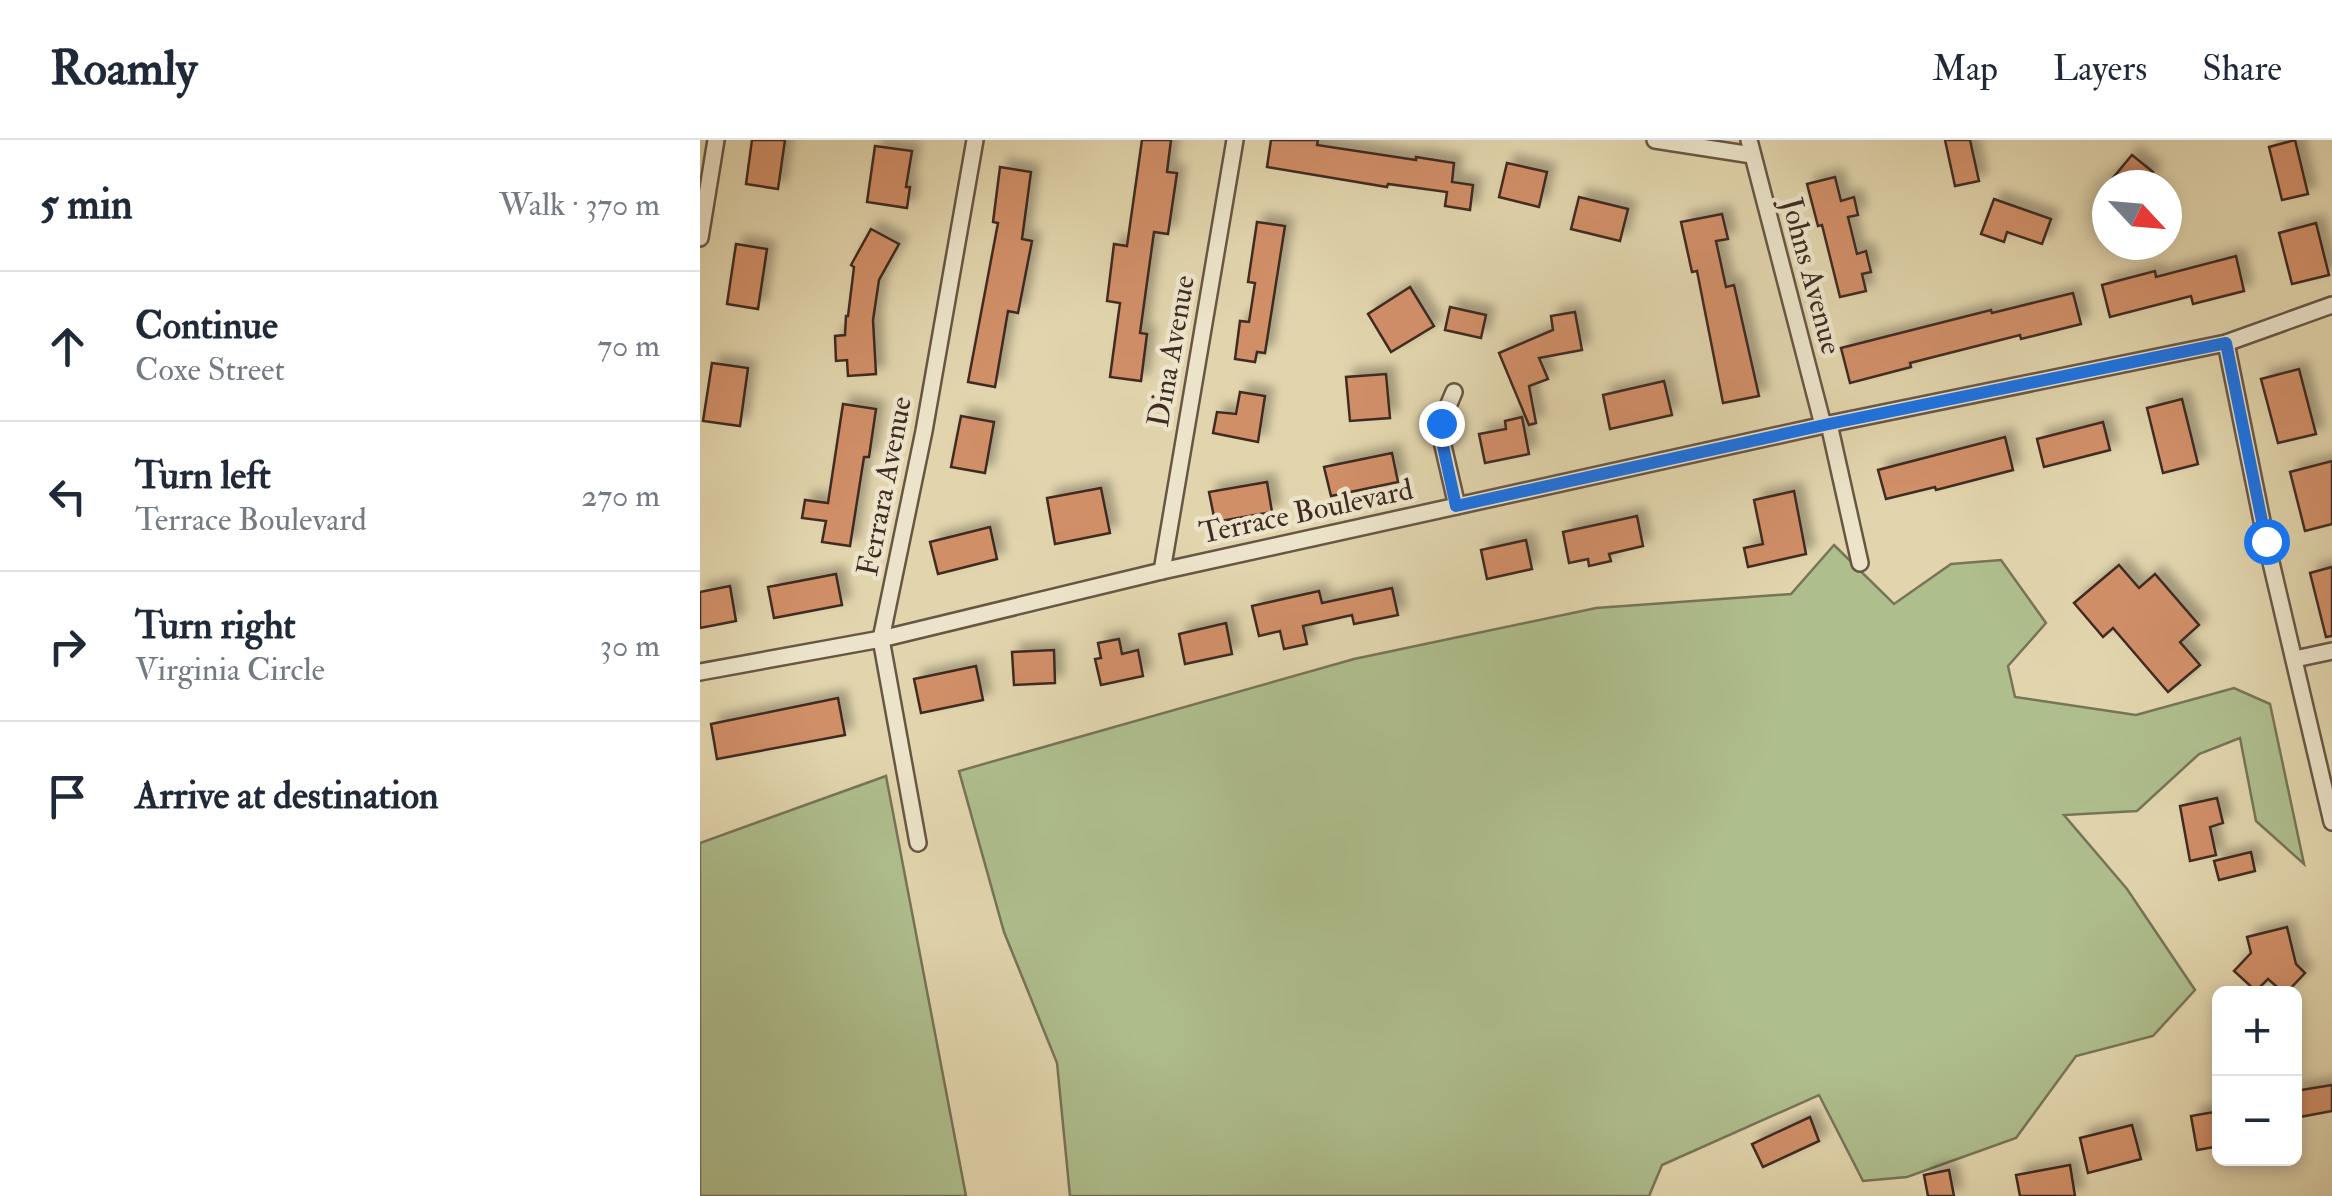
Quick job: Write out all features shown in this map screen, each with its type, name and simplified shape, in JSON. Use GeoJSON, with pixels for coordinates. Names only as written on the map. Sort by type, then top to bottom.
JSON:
{"type":"FeatureCollection","features":[{"type":"Feature","properties":{"kind":"street"},"geometry":{"type":"LineString","coordinates":[[700,238],[716,140]]}},
{"type":"Feature","properties":{"kind":"street","name":"Ferrara Avenue"},"geometry":{"type":"LineString","coordinates":[[918,843],[881,639],[924,431],[975,140]]}},
{"type":"Feature","properties":{"kind":"street","name":"Dina Avenue"},"geometry":{"type":"LineString","coordinates":[[1162,571],[1235,140]]}},
{"type":"Feature","properties":{"kind":"street"},"geometry":{"type":"LineString","coordinates":[[1655,140],[1750,148]]}},
{"type":"Feature","properties":{"kind":"street","name":"Johns Avenue"},"geometry":{"type":"LineString","coordinates":[[1750,148],[1860,563]]}},
{"type":"Feature","properties":{"kind":"street","name":"Terrace Boulevard"},"geometry":{"type":"LineString","coordinates":[[700,672],[881,639],[1162,571],[1826,424],[2226,343],[2332,305]]}},
{"type":"Feature","properties":{"kind":"street"},"geometry":{"type":"LineString","coordinates":[[2226,343],[2266,541],[2332,822]]}},
{"type":"Feature","properties":{"kind":"street"},"geometry":{"type":"LineString","coordinates":[[1454,392],[1441,423],[1441,437],[1456,506]]}},
{"type":"Feature","properties":{"kind":"street"},"geometry":{"type":"LineString","coordinates":[[2295,659],[2332,651]]}},
{"type":"Feature","properties":{"kind":"green space"},"geometry":{"type":"Polygon","coordinates":[[[1834,545],[1894,604],[1951,564],[2001,560],[2046,623],[2008,666],[2015,697],[2136,715],[2234,688],[2270,704],[2304,864],[2256,821],[2240,738],[2199,754],[2137,811],[2064,815],[2127,889],[2195,990],[2153,1036],[2076,1056],[2016,1138],[1907,1177],[1863,1181],[1819,1095],[1662,1165],[1649,1196],[1070,1196],[1057,1063],[1004,932],[959,771],[1354,659],[1596,608],[1791,594],[1834,545]]]}},
{"type":"Feature","properties":{"kind":"green space"},"geometry":{"type":"Polygon","coordinates":[[[886,776],[966,1196],[700,1196],[700,843],[886,776]]]}},
{"type":"Feature","properties":{"kind":"building"},"geometry":{"type":"Polygon","coordinates":[[[752,140],[785,140],[778,189],[746,184],[752,140]]]}},
{"type":"Feature","properties":{"kind":"building"},"geometry":{"type":"Polygon","coordinates":[[[1142,140],[1171,140],[1167,172],[1177,173],[1168,234],[1154,232],[1140,333],[1147,334],[1141,381],[1110,377],[1120,303],[1107,301],[1114,244],[1127,246],[1142,140]]]}},
{"type":"Feature","properties":{"kind":"building"},"geometry":{"type":"Polygon","coordinates":[[[1271,140],[1318,140],[1317,145],[1454,163],[1452,182],[1473,185],[1470,210],[1445,206],[1447,192],[1388,184],[1387,187],[1267,167],[1271,140]]]}},
{"type":"Feature","properties":{"kind":"building"},"geometry":{"type":"Polygon","coordinates":[[[1945,140],[1970,140],[1979,181],[1955,186],[1945,140]]]}},
{"type":"Feature","properties":{"kind":"building"},"geometry":{"type":"Polygon","coordinates":[[[2295,140],[2308,194],[2282,200],[2269,147],[2295,140]]]}},
{"type":"Feature","properties":{"kind":"building"},"geometry":{"type":"Polygon","coordinates":[[[875,146],[912,151],[907,208],[867,202],[875,146]]]}},
{"type":"Feature","properties":{"kind":"building"},"geometry":{"type":"Polygon","coordinates":[[[2132,155],[2151,170],[2120,170],[2132,155]]]}},
{"type":"Feature","properties":{"kind":"building"},"geometry":{"type":"Polygon","coordinates":[[[1507,163],[1547,172],[1539,207],[1499,197],[1507,163]]]}},
{"type":"Feature","properties":{"kind":"building"},"geometry":{"type":"Polygon","coordinates":[[[1000,167],[1031,172],[1022,239],[1032,241],[1018,313],[1008,311],[995,387],[968,382],[998,223],[993,222],[1000,167]]]}},
{"type":"Feature","properties":{"kind":"building"},"geometry":{"type":"Polygon","coordinates":[[[1835,177],[1841,201],[1854,197],[1858,215],[1848,217],[1857,254],[1866,251],[1871,272],[1862,274],[1866,291],[1840,297],[1807,184],[1835,177]]]}},
{"type":"Feature","properties":{"kind":"building"},"geometry":{"type":"Polygon","coordinates":[[[1579,197],[1628,209],[1620,241],[1571,229],[1579,197]]]}},
{"type":"Feature","properties":{"kind":"building"},"geometry":{"type":"Polygon","coordinates":[[[1994,199],[2051,219],[2042,244],[2007,232],[2004,242],[1981,234],[1994,199]]]}},
{"type":"Feature","properties":{"kind":"building"},"geometry":{"type":"Polygon","coordinates":[[[1722,214],[1728,239],[1716,241],[1726,287],[1734,285],[1759,396],[1723,403],[1697,271],[1692,272],[1681,222],[1722,214]]]}},
{"type":"Feature","properties":{"kind":"building"},"geometry":{"type":"Polygon","coordinates":[[[1257,222],[1285,226],[1265,353],[1257,352],[1255,362],[1235,359],[1240,321],[1249,322],[1255,283],[1248,282],[1257,222]]]}},
{"type":"Feature","properties":{"kind":"building"},"geometry":{"type":"Polygon","coordinates":[[[2316,223],[2329,275],[2292,284],[2279,233],[2316,223]]]}},
{"type":"Feature","properties":{"kind":"building"},"geometry":{"type":"Polygon","coordinates":[[[871,229],[899,244],[879,280],[873,320],[876,374],[848,376],[847,360],[836,361],[835,336],[845,335],[854,267],[851,265],[871,229]]]}},
{"type":"Feature","properties":{"kind":"building"},"geometry":{"type":"Polygon","coordinates":[[[736,244],[767,249],[758,309],[727,304],[736,244]]]}},
{"type":"Feature","properties":{"kind":"building"},"geometry":{"type":"Polygon","coordinates":[[[2236,256],[2244,291],[2193,304],[2191,296],[2110,317],[2102,285],[2155,271],[2156,277],[2236,256]]]}},
{"type":"Feature","properties":{"kind":"building"},"geometry":{"type":"Polygon","coordinates":[[[1410,287],[1434,326],[1391,352],[1368,314],[1410,287]]]}},
{"type":"Feature","properties":{"kind":"building"},"geometry":{"type":"Polygon","coordinates":[[[2073,293],[2081,324],[1910,363],[1911,367],[1850,383],[1841,348],[2073,293]]]}},
{"type":"Feature","properties":{"kind":"building"},"geometry":{"type":"Polygon","coordinates":[[[1450,307],[1486,315],[1481,338],[1445,330],[1450,307]]]}},
{"type":"Feature","properties":{"kind":"building"},"geometry":{"type":"Polygon","coordinates":[[[1575,312],[1582,350],[1539,358],[1548,379],[1529,386],[1536,423],[1529,425],[1499,353],[1553,330],[1551,316],[1575,312]]]}},
{"type":"Feature","properties":{"kind":"building"},"geometry":{"type":"Polygon","coordinates":[[[712,363],[748,368],[740,426],[703,421],[712,363]]]}},
{"type":"Feature","properties":{"kind":"building"},"geometry":{"type":"Polygon","coordinates":[[[2299,369],[2316,434],[2278,443],[2261,379],[2299,369]]]}},
{"type":"Feature","properties":{"kind":"building"},"geometry":{"type":"Polygon","coordinates":[[[1386,374],[1390,418],[1350,421],[1346,377],[1386,374]]]}},
{"type":"Feature","properties":{"kind":"building"},"geometry":{"type":"Polygon","coordinates":[[[1664,381],[1672,415],[1610,429],[1603,395],[1664,381]]]}},
{"type":"Feature","properties":{"kind":"building"},"geometry":{"type":"Polygon","coordinates":[[[1240,392],[1265,396],[1258,442],[1213,433],[1217,412],[1236,414],[1240,392]]]}},
{"type":"Feature","properties":{"kind":"building"},"geometry":{"type":"Polygon","coordinates":[[[2182,399],[2198,464],[2163,473],[2147,408],[2182,399]]]}},
{"type":"Feature","properties":{"kind":"building"},"geometry":{"type":"Polygon","coordinates":[[[843,404],[876,409],[850,546],[822,542],[826,521],[802,518],[805,500],[828,503],[843,404]]]}},
{"type":"Feature","properties":{"kind":"building"},"geometry":{"type":"Polygon","coordinates":[[[961,416],[994,422],[985,473],[951,467],[961,416]]]}},
{"type":"Feature","properties":{"kind":"building"},"geometry":{"type":"Polygon","coordinates":[[[1522,417],[1529,454],[1485,463],[1479,434],[1506,429],[1505,421],[1522,417]]]}},
{"type":"Feature","properties":{"kind":"building"},"geometry":{"type":"Polygon","coordinates":[[[2103,422],[2110,450],[2044,467],[2037,439],[2103,422]]]}},
{"type":"Feature","properties":{"kind":"building"},"geometry":{"type":"Polygon","coordinates":[[[2005,437],[2013,470],[1886,499],[1878,470],[2005,437]]]}},
{"type":"Feature","properties":{"kind":"building"},"geometry":{"type":"Polygon","coordinates":[[[1392,453],[1398,482],[1331,496],[1324,467],[1392,453]]]}},
{"type":"Feature","properties":{"kind":"building"},"geometry":{"type":"Polygon","coordinates":[[[2332,461],[2332,524],[2305,531],[2290,472],[2332,461]]]}},
{"type":"Feature","properties":{"kind":"building"},"geometry":{"type":"Polygon","coordinates":[[[1267,482],[1272,512],[1215,522],[1209,492],[1267,482]]]}},
{"type":"Feature","properties":{"kind":"building"},"geometry":{"type":"Polygon","coordinates":[[[1101,488],[1110,533],[1055,544],[1047,498],[1101,488]]]}},
{"type":"Feature","properties":{"kind":"building"},"geometry":{"type":"Polygon","coordinates":[[[1794,491],[1806,554],[1748,567],[1744,548],[1763,544],[1754,500],[1794,491]]]}},
{"type":"Feature","properties":{"kind":"building"},"geometry":{"type":"Polygon","coordinates":[[[1637,516],[1643,546],[1609,554],[1611,561],[1589,566],[1588,559],[1569,563],[1563,532],[1637,516]]]}},
{"type":"Feature","properties":{"kind":"building"},"geometry":{"type":"Polygon","coordinates":[[[990,527],[997,559],[938,574],[930,542],[990,527]]]}},
{"type":"Feature","properties":{"kind":"building"},"geometry":{"type":"Polygon","coordinates":[[[1526,540],[1532,569],[1487,579],[1481,550],[1526,540]]]}},
{"type":"Feature","properties":{"kind":"building"},"geometry":{"type":"Polygon","coordinates":[[[2119,565],[2139,588],[2155,574],[2199,625],[2180,642],[2200,665],[2168,692],[2113,628],[2103,637],[2074,603],[2119,565]]]}},
{"type":"Feature","properties":{"kind":"building"},"geometry":{"type":"Polygon","coordinates":[[[2332,567],[2332,636],[2326,637],[2310,573],[2332,567]]]}},
{"type":"Feature","properties":{"kind":"building"},"geometry":{"type":"Polygon","coordinates":[[[836,574],[842,605],[774,618],[768,587],[836,574]]]}},
{"type":"Feature","properties":{"kind":"building"},"geometry":{"type":"Polygon","coordinates":[[[730,586],[736,621],[700,628],[700,592],[730,586]]]}},
{"type":"Feature","properties":{"kind":"building"},"geometry":{"type":"Polygon","coordinates":[[[1392,588],[1398,615],[1354,624],[1352,615],[1303,626],[1307,644],[1284,649],[1280,631],[1259,636],[1252,606],[1319,591],[1322,603],[1392,588]]]}},
{"type":"Feature","properties":{"kind":"building"},"geometry":{"type":"Polygon","coordinates":[[[1226,623],[1232,654],[1185,664],[1179,634],[1226,623]]]}},
{"type":"Feature","properties":{"kind":"building"},"geometry":{"type":"Polygon","coordinates":[[[1119,639],[1122,654],[1138,650],[1143,676],[1101,685],[1095,659],[1101,658],[1098,643],[1119,639]]]}},
{"type":"Feature","properties":{"kind":"building"},"geometry":{"type":"Polygon","coordinates":[[[1054,650],[1055,683],[1014,685],[1012,652],[1054,650]]]}},
{"type":"Feature","properties":{"kind":"building"},"geometry":{"type":"Polygon","coordinates":[[[976,666],[983,700],[921,713],[914,679],[976,666]]]}},
{"type":"Feature","properties":{"kind":"building"},"geometry":{"type":"Polygon","coordinates":[[[838,698],[845,735],[717,759],[711,724],[838,698]]]}},
{"type":"Feature","properties":{"kind":"building"},"geometry":{"type":"Polygon","coordinates":[[[2217,798],[2223,823],[2210,827],[2216,855],[2190,861],[2180,806],[2217,798]]]}},
{"type":"Feature","properties":{"kind":"building"},"geometry":{"type":"Polygon","coordinates":[[[2251,852],[2255,871],[2219,880],[2214,861],[2251,852]]]}},
{"type":"Feature","properties":{"kind":"building"},"geometry":{"type":"Polygon","coordinates":[[[2287,927],[2296,964],[2305,973],[2293,986],[2276,986],[2268,979],[2261,986],[2250,986],[2234,971],[2251,953],[2247,937],[2287,927]]]}},
{"type":"Feature","properties":{"kind":"building"},"geometry":{"type":"Polygon","coordinates":[[[2332,1085],[2332,1111],[2302,1117],[2302,1090],[2332,1085]]]}},
{"type":"Feature","properties":{"kind":"building"},"geometry":{"type":"Polygon","coordinates":[[[2212,1112],[2212,1147],[2197,1150],[2191,1116],[2212,1112]]]}},
{"type":"Feature","properties":{"kind":"building"},"geometry":{"type":"Polygon","coordinates":[[[1810,1117],[1819,1141],[1763,1167],[1752,1144],[1810,1117]]]}},
{"type":"Feature","properties":{"kind":"building"},"geometry":{"type":"Polygon","coordinates":[[[2132,1125],[2141,1159],[2088,1173],[2080,1138],[2132,1125]]]}},
{"type":"Feature","properties":{"kind":"building"},"geometry":{"type":"Polygon","coordinates":[[[2070,1165],[2075,1196],[2020,1196],[2016,1175],[2070,1165]]]}},
{"type":"Feature","properties":{"kind":"building"},"geometry":{"type":"Polygon","coordinates":[[[1949,1170],[1954,1196],[1928,1196],[1924,1175],[1949,1170]]]}},
{"type":"Feature","properties":{"kind":"route"},"geometry":{"type":"LineString","coordinates":[[1441,423],[1456,506],[2226,343],[2266,541]]}}]}
